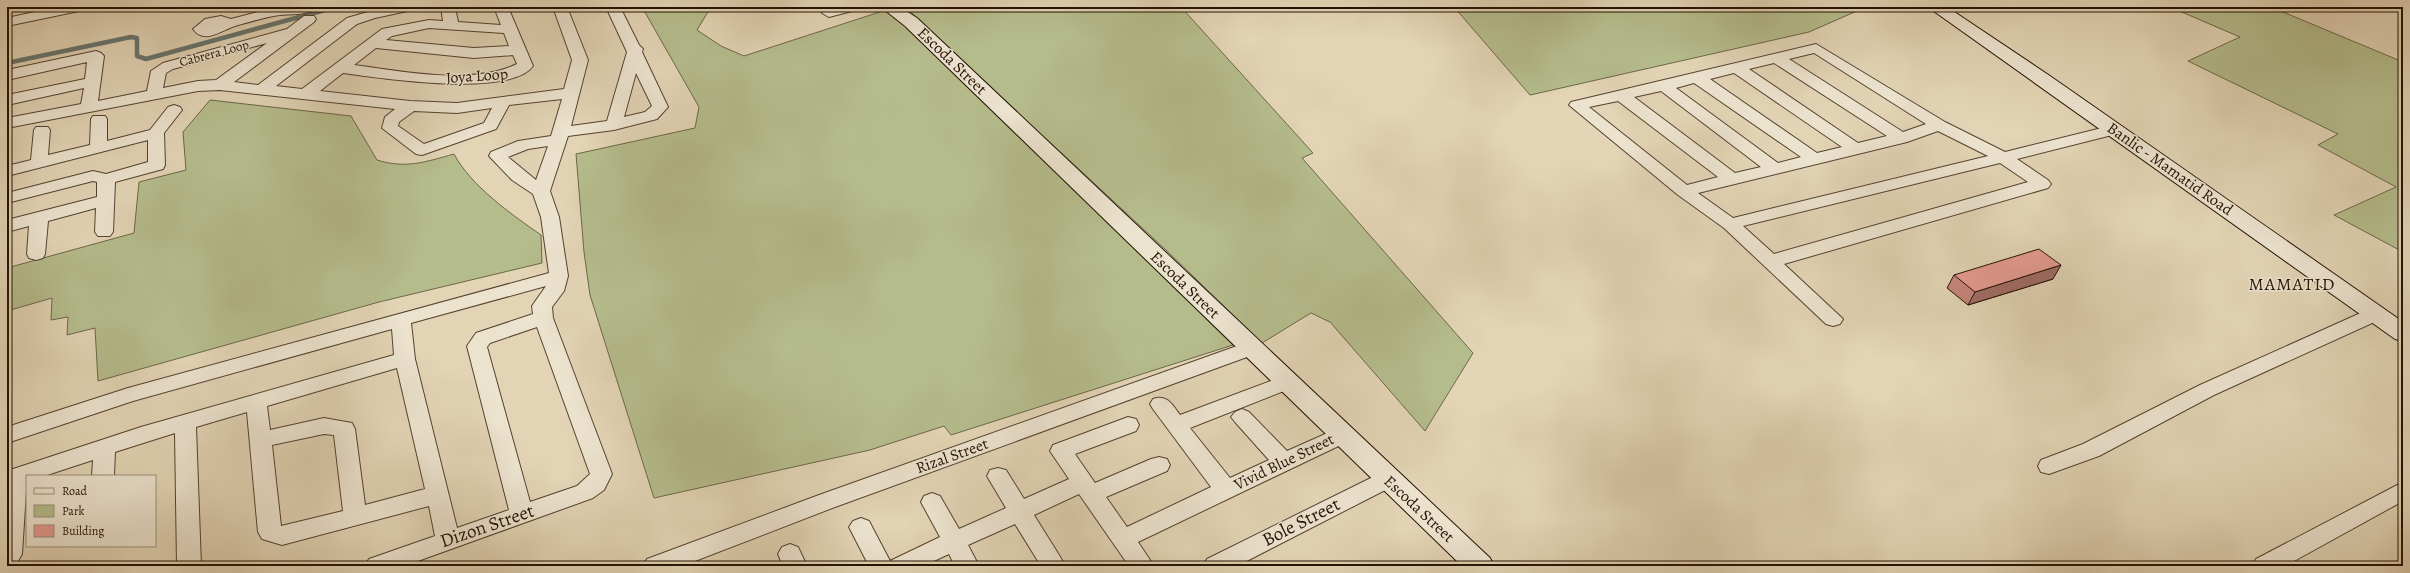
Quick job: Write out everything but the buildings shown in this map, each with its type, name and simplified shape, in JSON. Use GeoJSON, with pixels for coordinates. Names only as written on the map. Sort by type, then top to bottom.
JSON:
{"type":"FeatureCollection","features":[{"type":"Feature","properties":{"kind":"street"},"geometry":{"type":"LineString","coordinates":[[7,22],[80,7]]}},
{"type":"Feature","properties":{"kind":"street"},"geometry":{"type":"LineString","coordinates":[[210,7],[210,22],[200,29],[210,32],[227,24],[249,20],[253,22],[259,21],[292,11],[310,13]]}},
{"type":"Feature","properties":{"kind":"street"},"geometry":{"type":"LineString","coordinates":[[261,90],[352,21],[372,14],[407,7]]}},
{"type":"Feature","properties":{"kind":"street"},"geometry":{"type":"LineString","coordinates":[[448,7],[451,25]]}},
{"type":"Feature","properties":{"kind":"street","name":"Joya Loop"},"geometry":{"type":"LineString","coordinates":[[341,68],[457,81],[515,74],[525,66],[501,7]]}},
{"type":"Feature","properties":{"kind":"street"},"geometry":{"type":"LineString","coordinates":[[522,514],[477,346],[483,338],[543,318],[542,306],[554,291],[559,276],[550,217],[541,191],[572,93],[580,60],[560,7]]}},
{"type":"Feature","properties":{"kind":"street"},"geometry":{"type":"LineString","coordinates":[[541,191],[518,176],[497,156],[524,145],[651,116],[660,107],[635,49],[614,7]]}},
{"type":"Feature","properties":{"kind":"street"},"geometry":{"type":"LineString","coordinates":[[830,13],[851,7]]}},
{"type":"Feature","properties":{"kind":"street","name":"Escoda Street"},"geometry":{"type":"LineString","coordinates":[[889,7],[911,22],[1387,479],[1480,566]]}},
{"type":"Feature","properties":{"kind":"street","name":"Banlic - Mamatid Road"},"geometry":{"type":"LineString","coordinates":[[1936,7],[2403,333]]}},
{"type":"Feature","properties":{"kind":"street"},"geometry":{"type":"LineString","coordinates":[[220,85],[291,32],[310,13]]}},
{"type":"Feature","properties":{"kind":"street"},"geometry":{"type":"LineString","coordinates":[[305,95],[387,32],[429,24],[487,29],[509,29]]}},
{"type":"Feature","properties":{"kind":"street","name":"Cabrera Loop"},"geometry":{"type":"LineString","coordinates":[[154,93],[159,70],[168,66],[291,32]]}},
{"type":"Feature","properties":{"kind":"street"},"geometry":{"type":"LineString","coordinates":[[373,43],[474,54],[518,50]]}},
{"type":"Feature","properties":{"kind":"street"},"geometry":{"type":"LineString","coordinates":[[1769,262],[2042,184],[2003,157],[1940,125],[1816,48],[1775,57],[1664,86],[1577,105],[1684,191],[1730,224],[1769,262],[1833,319]]}},
{"type":"Feature","properties":{"kind":"street"},"geometry":{"type":"LineString","coordinates":[[614,125],[635,49]]}},
{"type":"Feature","properties":{"kind":"street"},"geometry":{"type":"LineString","coordinates":[[7,75],[96,56],[89,106]]}},
{"type":"Feature","properties":{"kind":"street"},"geometry":{"type":"LineString","coordinates":[[1775,57],[1901,138]]}},
{"type":"Feature","properties":{"kind":"street"},"geometry":{"type":"LineString","coordinates":[[1735,67],[1855,149]]}},
{"type":"Feature","properties":{"kind":"street"},"geometry":{"type":"LineString","coordinates":[[1696,77],[1814,159]]}},
{"type":"Feature","properties":{"kind":"street"},"geometry":{"type":"LineString","coordinates":[[7,100],[92,82]]}},
{"type":"Feature","properties":{"kind":"street"},"geometry":{"type":"LineString","coordinates":[[7,123],[154,93],[198,86],[220,85],[410,106],[457,108],[572,93]]}},
{"type":"Feature","properties":{"kind":"street"},"geometry":{"type":"LineString","coordinates":[[1664,86],[1776,170]]}},
{"type":"Feature","properties":{"kind":"street"},"geometry":{"type":"LineString","coordinates":[[1621,95],[1731,179]]}},
{"type":"Feature","properties":{"kind":"street"},"geometry":{"type":"LineString","coordinates":[[410,106],[391,120],[390,128],[422,150],[490,126],[503,101]]}},
{"type":"Feature","properties":{"kind":"street"},"geometry":{"type":"LineString","coordinates":[[7,171],[156,133],[174,110]]}},
{"type":"Feature","properties":{"kind":"street"},"geometry":{"type":"LineString","coordinates":[[98,148],[99,119]]}},
{"type":"Feature","properties":{"kind":"street"},"geometry":{"type":"LineString","coordinates":[[1684,191],[1731,179],[1776,170],[1814,159],[1901,138],[1940,125]]}},
{"type":"Feature","properties":{"kind":"street"},"geometry":{"type":"LineString","coordinates":[[39,163],[42,130]]}},
{"type":"Feature","properties":{"kind":"street"},"geometry":{"type":"LineString","coordinates":[[1730,224],[2114,130]]}},
{"type":"Feature","properties":{"kind":"street"},"geometry":{"type":"LineString","coordinates":[[7,198],[93,176],[106,179],[157,165],[156,133]]}},
{"type":"Feature","properties":{"kind":"street"},"geometry":{"type":"LineString","coordinates":[[104,232],[106,179]]}},
{"type":"Feature","properties":{"kind":"street"},"geometry":{"type":"LineString","coordinates":[[7,226],[105,200]]}},
{"type":"Feature","properties":{"kind":"street"},"geometry":{"type":"LineString","coordinates":[[36,254],[39,217]]}},
{"type":"Feature","properties":{"kind":"street"},"geometry":{"type":"LineString","coordinates":[[7,435],[128,395],[252,360],[401,321],[559,276]]}},
{"type":"Feature","properties":{"kind":"street"},"geometry":{"type":"LineString","coordinates":[[2049,466],[2091,450],[2207,390],[2374,314]]}},
{"type":"Feature","properties":{"kind":"street","name":"Dizon Street"},"geometry":{"type":"LineString","coordinates":[[377,566],[585,492],[596,484],[600,474],[543,318]]}},
{"type":"Feature","properties":{"kind":"street"},"geometry":{"type":"LineString","coordinates":[[401,321],[404,359],[448,540]]}},
{"type":"Feature","properties":{"kind":"street","name":"Rizal Street"},"geometry":{"type":"LineString","coordinates":[[655,566],[763,527],[827,501],[1251,348]]}},
{"type":"Feature","properties":{"kind":"street"},"geometry":{"type":"LineString","coordinates":[[10,554],[11,479],[104,447],[185,422],[404,359]]}},
{"type":"Feature","properties":{"kind":"street"},"geometry":{"type":"LineString","coordinates":[[1176,425],[1287,382]]}},
{"type":"Feature","properties":{"kind":"street"},"geometry":{"type":"LineString","coordinates":[[256,401],[270,532],[282,536],[436,495]]}},
{"type":"Feature","properties":{"kind":"street","name":"Vivid Blue Street"},"geometry":{"type":"LineString","coordinates":[[1160,404],[1226,490]]}},
{"type":"Feature","properties":{"kind":"street"},"geometry":{"type":"LineString","coordinates":[[1242,417],[1284,462]]}},
{"type":"Feature","properties":{"kind":"street"},"geometry":{"type":"LineString","coordinates":[[185,422],[189,566]]}},
{"type":"Feature","properties":{"kind":"street"},"geometry":{"type":"LineString","coordinates":[[1128,425],[1061,451],[1142,566]]}},
{"type":"Feature","properties":{"kind":"street"},"geometry":{"type":"LineString","coordinates":[[260,440],[324,426],[344,429],[355,516]]}},
{"type":"Feature","properties":{"kind":"street","name":"Vivid Blue Street"},"geometry":{"type":"LineString","coordinates":[[1123,539],[1342,435]]}},
{"type":"Feature","properties":{"kind":"street"},"geometry":{"type":"LineString","coordinates":[[104,447],[104,475]]}},
{"type":"Feature","properties":{"kind":"street"},"geometry":{"type":"LineString","coordinates":[[900,566],[1019,511],[1159,465]]}},
{"type":"Feature","properties":{"kind":"street"},"geometry":{"type":"LineString","coordinates":[[998,476],[1051,562]]}},
{"type":"Feature","properties":{"kind":"street","name":"Bole Street"},"geometry":{"type":"LineString","coordinates":[[1215,566],[1387,479]]}},
{"type":"Feature","properties":{"kind":"street"},"geometry":{"type":"LineString","coordinates":[[2264,566],[2403,491]]}},
{"type":"Feature","properties":{"kind":"street"},"geometry":{"type":"LineString","coordinates":[[932,502],[967,566]]}},
{"type":"Feature","properties":{"kind":"street"},"geometry":{"type":"LineString","coordinates":[[861,527],[881,566]]}},
{"type":"Feature","properties":{"kind":"green space"},"geometry":{"type":"Polygon","coordinates":[[[642,7],[711,7],[697,30],[721,46],[744,56],[889,9],[1233,345],[951,435],[944,426],[870,450],[654,498],[590,295],[584,252],[576,154],[695,128],[699,107],[642,7]]]}},
{"type":"Feature","properties":{"kind":"green space"},"geometry":{"type":"Polygon","coordinates":[[[907,7],[1181,7],[1313,153],[1302,158],[1473,353],[1425,431],[1330,322],[1311,313],[1262,343],[1165,249],[919,21],[907,7]]]}},
{"type":"Feature","properties":{"kind":"green space"},"geometry":{"type":"Polygon","coordinates":[[[1454,7],[1866,7],[1809,32],[1530,95],[1454,7]]]}},
{"type":"Feature","properties":{"kind":"green space"},"geometry":{"type":"Polygon","coordinates":[[[2170,7],[2271,7],[2403,62],[2403,252],[2334,215],[2396,187],[2318,145],[2338,134],[2188,61],[2240,37],[2170,7]]]}},
{"type":"Feature","properties":{"kind":"green space"},"geometry":{"type":"Polygon","coordinates":[[[210,100],[351,116],[377,160],[387,163],[416,163],[434,160],[454,154],[461,166],[481,188],[505,209],[541,235],[542,263],[379,302],[98,381],[95,328],[67,335],[68,317],[51,320],[52,298],[7,311],[7,268],[134,233],[139,182],[186,170],[183,132],[210,100]]]}},
{"type":"Feature","properties":{"kind":"waterway"},"geometry":{"type":"LineString","coordinates":[[7,63],[131,37],[137,38],[137,56],[146,59],[336,7]]}},
{"type":"Feature","properties":{"kind":"district","name":"MAMATID"},"geometry":{"type":"Point","coordinates":[2292,284]}}]}
